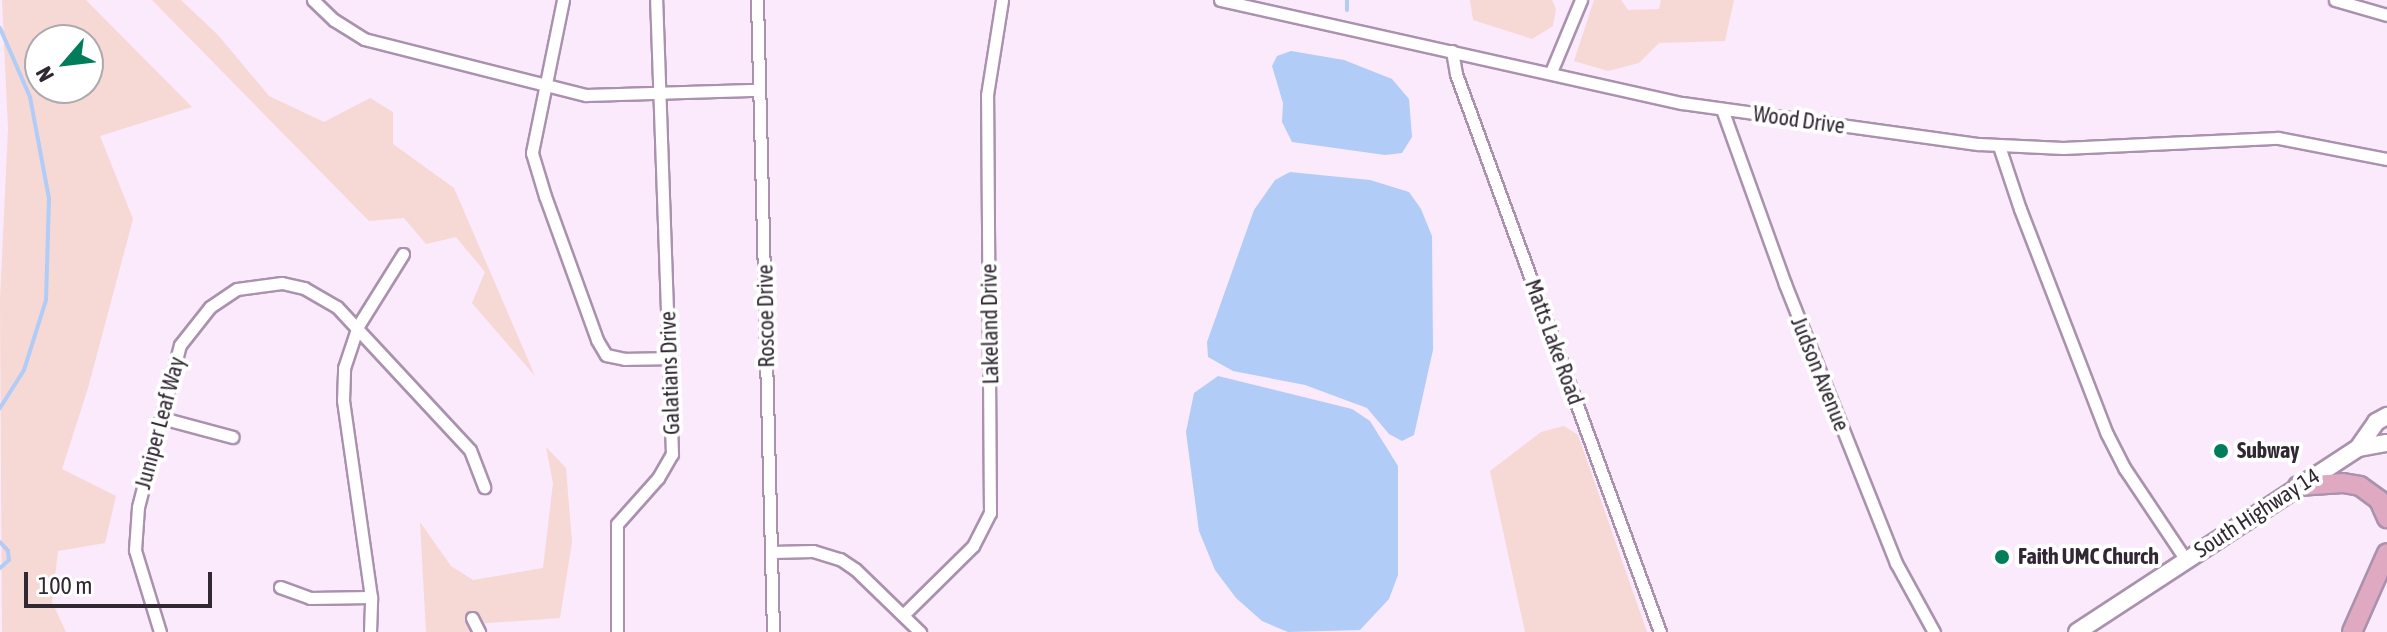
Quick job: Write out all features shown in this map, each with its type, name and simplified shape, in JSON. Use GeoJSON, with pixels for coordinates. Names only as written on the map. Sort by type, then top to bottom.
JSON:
{"type":"FeatureCollection","features":[{"type":"Feature","properties":{"kind":"main road","name":"South Highway 14"},"geometry":{"type":"LineString","coordinates":[[2358,448],[2376,422],[2387,416]]}},
{"type":"Feature","properties":{"kind":"main road","name":"South Highway 14"},"geometry":{"type":"LineString","coordinates":[[2077,632],[2358,448],[2387,443]]}},
{"type":"Feature","properties":{"kind":"main road"},"geometry":{"type":"LineString","coordinates":[[2298,486],[2343,483],[2360,486],[2379,500],[2387,518]]}},
{"type":"Feature","properties":{"kind":"main road"},"geometry":{"type":"LineString","coordinates":[[2352,632],[2387,553]]}},
{"type":"Feature","properties":{"kind":"street"},"geometry":{"type":"LineString","coordinates":[[313,0],[334,20],[364,39],[546,82],[586,95],[759,90]]}},
{"type":"Feature","properties":{"kind":"street"},"geometry":{"type":"LineString","coordinates":[[563,0],[532,153],[597,340],[606,355],[671,358]]}},
{"type":"Feature","properties":{"kind":"street","name":"Galatians Drive"},"geometry":{"type":"LineString","coordinates":[[617,632],[617,524],[658,478],[672,454],[656,0]]}},
{"type":"Feature","properties":{"kind":"street","name":"Roscoe Drive"},"geometry":{"type":"LineString","coordinates":[[757,0],[773,632]]}},
{"type":"Feature","properties":{"kind":"street","name":"Lakeland Drive"},"geometry":{"type":"LineString","coordinates":[[903,615],[973,546],[990,513],[987,95],[1002,0]]}},
{"type":"Feature","properties":{"kind":"street","name":"Wood Drive"},"geometry":{"type":"LineString","coordinates":[[1220,0],[1245,3],[1633,93],[1722,109],[1999,146],[2063,148],[2278,138],[2387,159]]}},
{"type":"Feature","properties":{"kind":"street"},"geometry":{"type":"LineString","coordinates":[[1551,72],[1581,0]]}},
{"type":"Feature","properties":{"kind":"street"},"geometry":{"type":"LineString","coordinates":[[2335,0],[2387,15]]}},
{"type":"Feature","properties":{"kind":"street","name":"Matts Lake Road"},"geometry":{"type":"LineString","coordinates":[[1452,51],[1456,74],[1660,632]]}},
{"type":"Feature","properties":{"kind":"street","name":"Judson Avenue"},"geometry":{"type":"LineString","coordinates":[[1722,109],[1785,284],[1896,563],[1934,632]]}},
{"type":"Feature","properties":{"kind":"street"},"geometry":{"type":"LineString","coordinates":[[1999,146],[2020,209],[2107,434],[2125,469],[2186,560]]}},
{"type":"Feature","properties":{"kind":"street"},"geometry":{"type":"LineString","coordinates":[[370,632],[371,597],[343,401],[344,368],[358,326],[403,254]]}},
{"type":"Feature","properties":{"kind":"street","name":"Juniper Leaf Way"},"geometry":{"type":"LineString","coordinates":[[160,632],[135,550],[138,507],[180,345],[210,307],[237,289],[265,283],[304,288],[337,307],[358,326],[470,450],[484,487]]}},
{"type":"Feature","properties":{"kind":"street"},"geometry":{"type":"LineString","coordinates":[[162,418],[233,437]]}},
{"type":"Feature","properties":{"kind":"street"},"geometry":{"type":"LineString","coordinates":[[772,552],[806,551],[840,559],[920,632]]}},
{"type":"Feature","properties":{"kind":"street"},"geometry":{"type":"LineString","coordinates":[[280,587],[310,598],[371,597]]}},
{"type":"Feature","properties":{"kind":"street"},"geometry":{"type":"LineString","coordinates":[[472,618],[479,632]]}},
{"type":"Feature","properties":{"kind":"shaded area"},"geometry":{"type":"Polygon","coordinates":[[[2,0],[86,0],[192,107],[100,136],[133,219],[88,388],[62,469],[116,496],[105,543],[58,551],[52,602],[66,632],[2,632],[0,300],[8,129],[2,0]]]}},
{"type":"Feature","properties":{"kind":"shaded area"},"geometry":{"type":"Polygon","coordinates":[[[152,0],[181,0],[218,35],[269,96],[324,122],[370,98],[393,112],[393,144],[454,188],[535,376],[472,303],[485,272],[456,237],[426,244],[404,218],[369,221],[152,0]]]}},
{"type":"Feature","properties":{"kind":"shaded area"},"geometry":{"type":"Polygon","coordinates":[[[1470,0],[1552,0],[1556,9],[1553,26],[1532,39],[1473,20],[1470,0]]]}},
{"type":"Feature","properties":{"kind":"shaded area"},"geometry":{"type":"Polygon","coordinates":[[[1594,0],[1621,0],[1628,10],[1659,9],[1661,0],[1734,0],[1725,41],[1659,43],[1639,63],[1608,71],[1574,61],[1594,0]]]}},
{"type":"Feature","properties":{"kind":"shaded area"},"geometry":{"type":"Polygon","coordinates":[[[1564,426],[1578,435],[1647,632],[1525,632],[1490,471],[1541,432],[1564,426]]]}},
{"type":"Feature","properties":{"kind":"shaded area"},"geometry":{"type":"Polygon","coordinates":[[[546,447],[566,468],[572,542],[560,618],[474,624],[474,632],[426,632],[420,522],[451,566],[473,580],[543,568],[553,483],[546,447]]]}},
{"type":"Feature","properties":{"kind":"water"},"geometry":{"type":"Polygon","coordinates":[[[1291,51],[1344,60],[1392,79],[1409,99],[1412,137],[1402,153],[1385,155],[1292,142],[1282,122],[1283,103],[1272,66],[1277,56],[1291,51]]]}},
{"type":"Feature","properties":{"kind":"water"},"geometry":{"type":"Polygon","coordinates":[[[1290,172],[1370,180],[1409,192],[1421,209],[1432,236],[1433,350],[1414,435],[1402,441],[1389,434],[1367,408],[1305,385],[1233,371],[1208,357],[1207,342],[1254,210],[1275,180],[1290,172]]]}},
{"type":"Feature","properties":{"kind":"water"},"geometry":{"type":"Polygon","coordinates":[[[1218,376],[1352,409],[1370,421],[1398,466],[1398,575],[1389,599],[1360,630],[1288,632],[1262,621],[1236,598],[1215,570],[1199,531],[1186,432],[1194,393],[1218,376]]]}},
{"type":"Feature","properties":{"kind":"waterway"},"geometry":{"type":"LineString","coordinates":[[1347,0],[1347,10]]}},
{"type":"Feature","properties":{"kind":"waterway"},"geometry":{"type":"LineString","coordinates":[[0,28],[30,97],[49,199],[46,300],[24,370],[0,408]]}},
{"type":"Feature","properties":{"kind":"waterway"},"geometry":{"type":"LineString","coordinates":[[0,542],[8,551],[9,560],[0,568]]}},
{"type":"Feature","properties":{"kind":"place","name":"Subway"},"geometry":{"type":"Point","coordinates":[2221,451]}},
{"type":"Feature","properties":{"kind":"place","name":"Faith UMC Church"},"geometry":{"type":"Point","coordinates":[2002,557]}}]}
